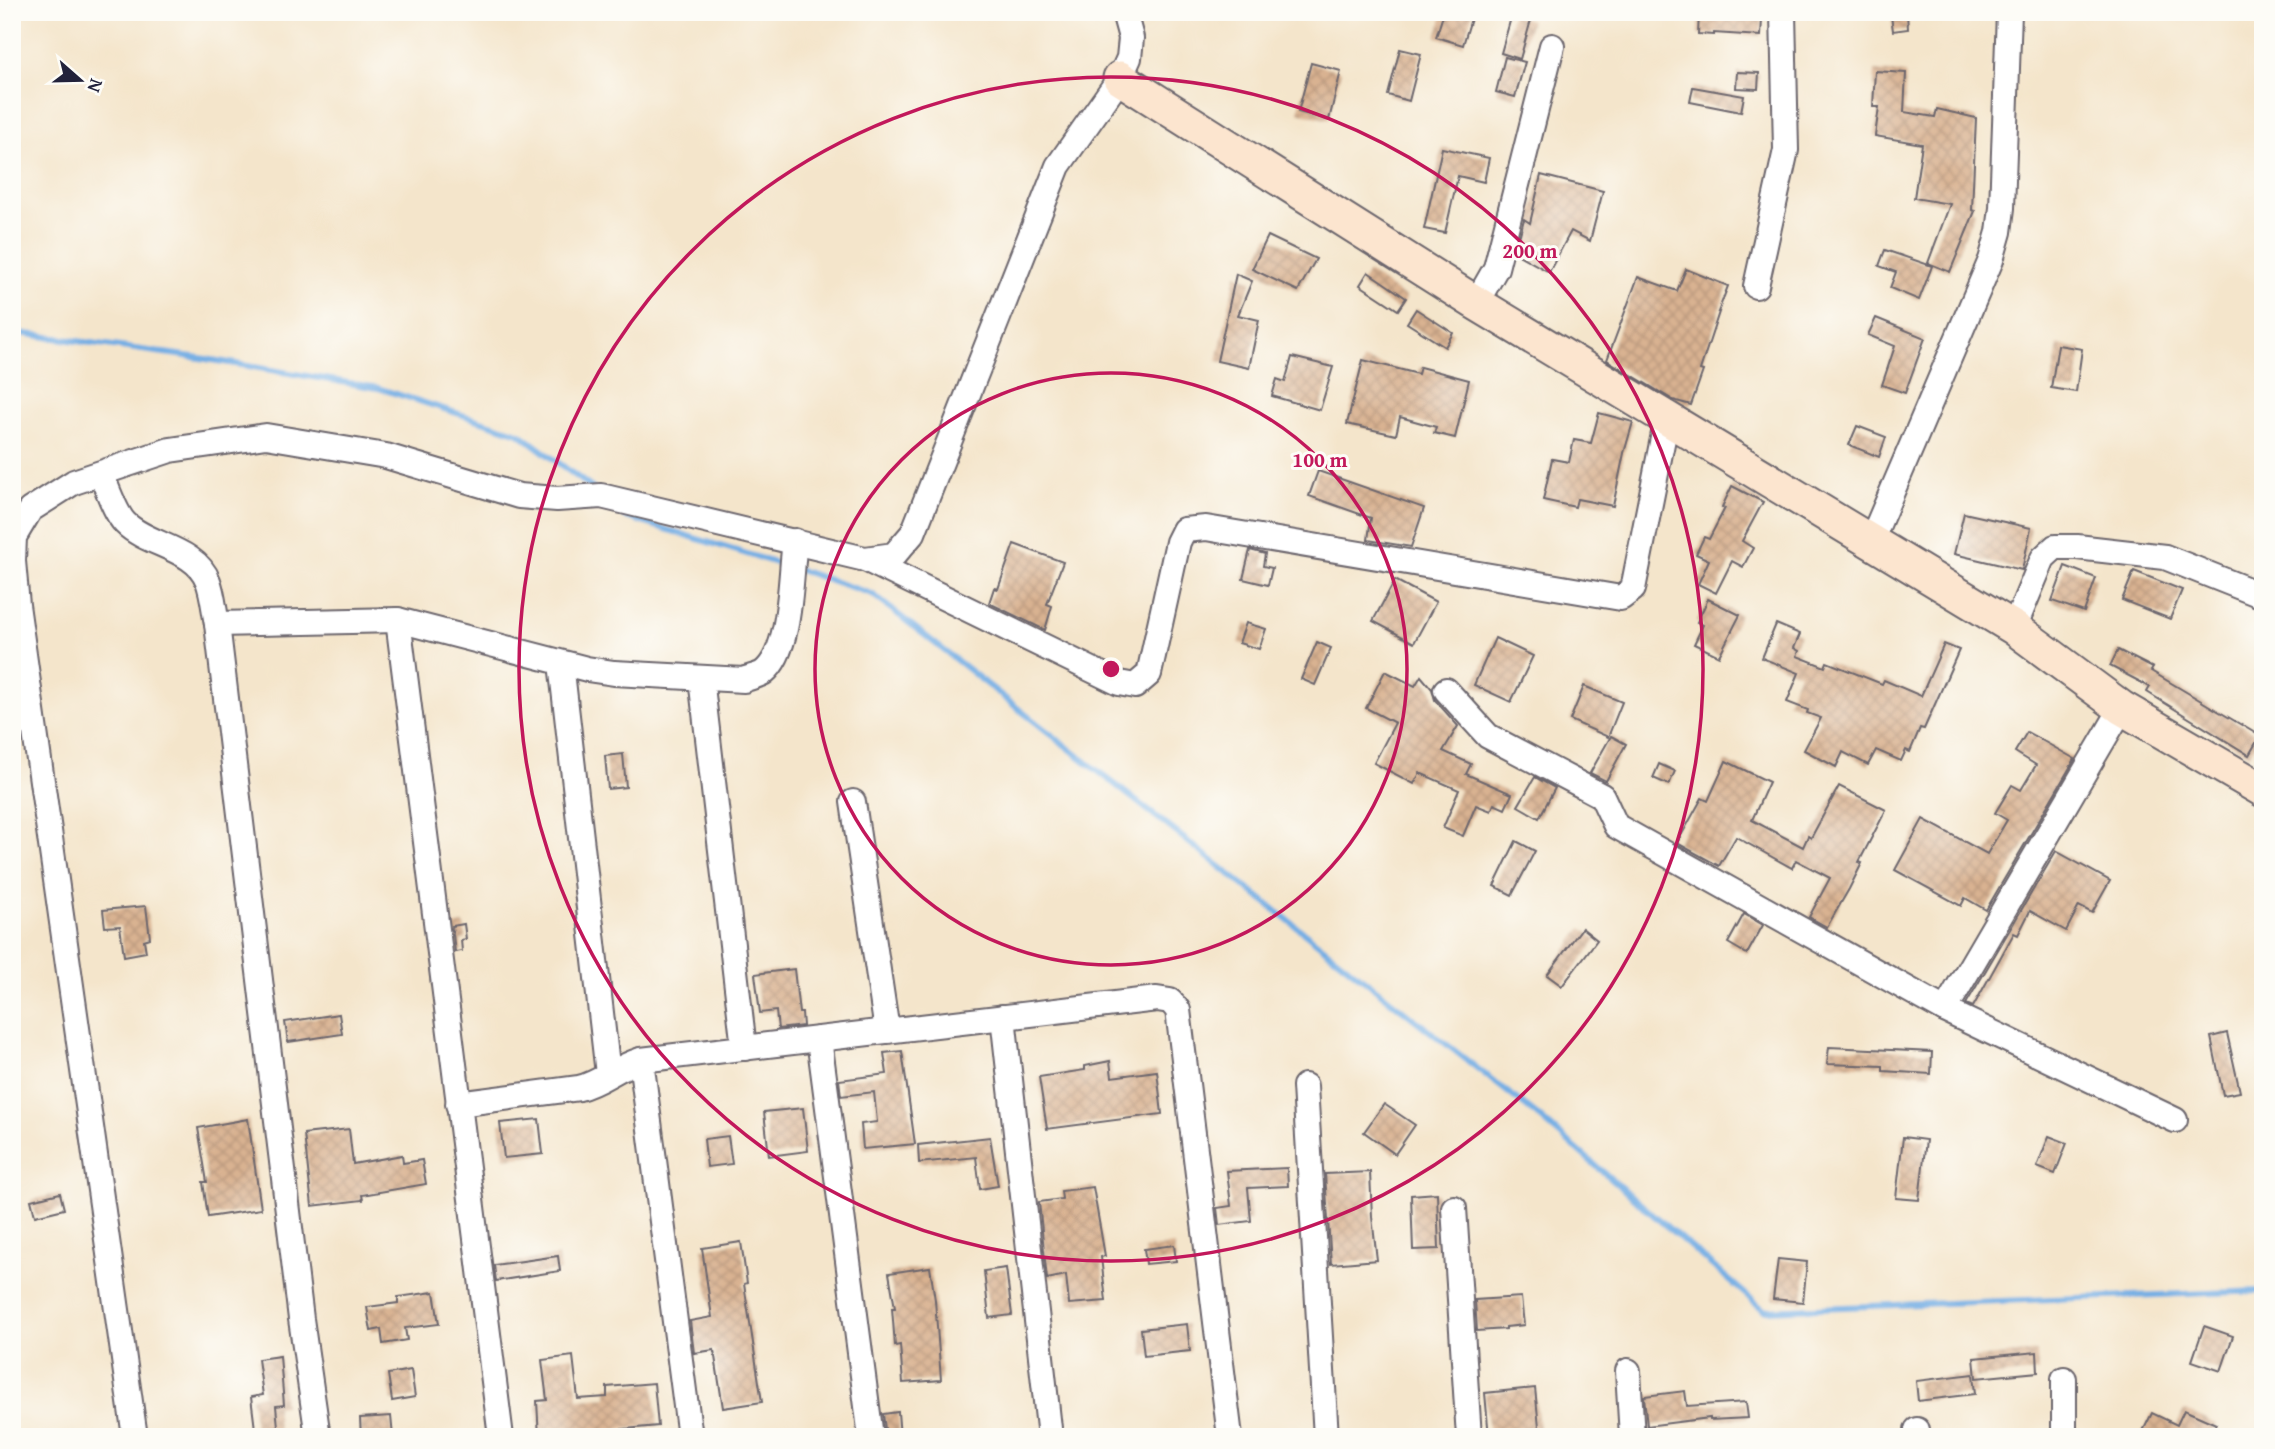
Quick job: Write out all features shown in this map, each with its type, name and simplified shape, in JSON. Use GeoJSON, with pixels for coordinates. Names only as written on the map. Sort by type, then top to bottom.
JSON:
{"type":"FeatureCollection","features":[{"type":"Feature","properties":{"kind":"street"},"geometry":{"type":"LineString","coordinates":[[865,559],[894,555],[913,533],[1058,166],[1120,78],[1129,58],[1131,38],[1124,12]]}},
{"type":"Feature","properties":{"kind":"street"},"geometry":{"type":"LineString","coordinates":[[1756,286],[1786,149],[1783,12]]}},
{"type":"Feature","properties":{"kind":"street"},"geometry":{"type":"LineString","coordinates":[[1871,541],[1991,260],[1999,232],[2008,12]]}},
{"type":"Feature","properties":{"kind":"street"},"geometry":{"type":"LineString","coordinates":[[1476,303],[1496,268],[1552,46]]}},
{"type":"Feature","properties":{"kind":"street"},"geometry":{"type":"LineString","coordinates":[[1120,78],[1476,303],[2014,628],[2122,708],[2263,790]]}},
{"type":"Feature","properties":{"kind":"street"},"geometry":{"type":"LineString","coordinates":[[135,1437],[13,561],[14,537],[30,510],[74,482],[170,450],[266,436],[386,456],[519,496],[558,499],[601,496],[865,559],[1119,683],[1135,686],[1149,674],[1178,542],[1184,530],[1206,528],[1621,598],[1633,589],[1667,418]]}},
{"type":"Feature","properties":{"kind":"street"},"geometry":{"type":"LineString","coordinates":[[101,474],[122,520],[135,531],[191,559],[201,568],[208,581],[217,624],[301,1319],[318,1437]]}},
{"type":"Feature","properties":{"kind":"street"},"geometry":{"type":"LineString","coordinates":[[217,624],[398,620],[561,663],[614,673],[744,680],[764,672],[780,650],[786,626],[795,541]]}},
{"type":"Feature","properties":{"kind":"street"},"geometry":{"type":"LineString","coordinates":[[2014,628],[2043,558],[2055,547],[2165,557],[2263,596]]}},
{"type":"Feature","properties":{"kind":"street"},"geometry":{"type":"LineString","coordinates":[[398,620],[501,1437]]}},
{"type":"Feature","properties":{"kind":"street"},"geometry":{"type":"LineString","coordinates":[[561,663],[608,1074]]}},
{"type":"Feature","properties":{"kind":"street"},"geometry":{"type":"LineString","coordinates":[[701,678],[744,1048]]}},
{"type":"Feature","properties":{"kind":"street"},"geometry":{"type":"LineString","coordinates":[[1446,690],[1488,736],[1602,796],[1616,826],[1945,1010],[2175,1120]]}},
{"type":"Feature","properties":{"kind":"street"},"geometry":{"type":"LineString","coordinates":[[1945,1010],[2122,708]]}},
{"type":"Feature","properties":{"kind":"street"},"geometry":{"type":"LineString","coordinates":[[853,802],[887,1031]]}},
{"type":"Feature","properties":{"kind":"street"},"geometry":{"type":"LineString","coordinates":[[458,1104],[592,1085],[627,1063],[641,1060],[1157,999],[1170,1001],[1178,1010],[1230,1437]]}},
{"type":"Feature","properties":{"kind":"street"},"geometry":{"type":"LineString","coordinates":[[1003,1017],[1050,1437]]}},
{"type":"Feature","properties":{"kind":"street"},"geometry":{"type":"LineString","coordinates":[[818,1039],[871,1437]]}},
{"type":"Feature","properties":{"kind":"street"},"geometry":{"type":"LineString","coordinates":[[641,1060],[690,1437]]}},
{"type":"Feature","properties":{"kind":"street"},"geometry":{"type":"LineString","coordinates":[[1305,1086],[1326,1437]]}},
{"type":"Feature","properties":{"kind":"street"},"geometry":{"type":"LineString","coordinates":[[1454,1208],[1469,1437]]}},
{"type":"Feature","properties":{"kind":"street"},"geometry":{"type":"LineString","coordinates":[[1628,1371],[1632,1437]]}},
{"type":"Feature","properties":{"kind":"street"},"geometry":{"type":"LineString","coordinates":[[2064,1379],[2064,1437]]}},
{"type":"Feature","properties":{"kind":"building"},"geometry":{"type":"Polygon","coordinates":[[[1444,12],[1473,12],[1463,45],[1436,37],[1444,12]]]}},
{"type":"Feature","properties":{"kind":"building"},"geometry":{"type":"Polygon","coordinates":[[[1907,13],[1908,29],[1893,31],[1891,15],[1907,13]]]}},
{"type":"Feature","properties":{"kind":"building"},"geometry":{"type":"Polygon","coordinates":[[[1512,14],[1531,20],[1520,59],[1501,53],[1512,14]]]}},
{"type":"Feature","properties":{"kind":"building"},"geometry":{"type":"Polygon","coordinates":[[[1699,14],[1762,19],[1761,36],[1698,34],[1699,14]]]}},
{"type":"Feature","properties":{"kind":"building"},"geometry":{"type":"Polygon","coordinates":[[[1400,49],[1421,54],[1409,101],[1388,95],[1400,49]]]}},
{"type":"Feature","properties":{"kind":"building"},"geometry":{"type":"Polygon","coordinates":[[[1505,57],[1525,62],[1515,97],[1496,92],[1505,57]]]}},
{"type":"Feature","properties":{"kind":"building"},"geometry":{"type":"Polygon","coordinates":[[[1311,63],[1341,71],[1329,120],[1298,112],[1311,63]]]}},
{"type":"Feature","properties":{"kind":"building"},"geometry":{"type":"Polygon","coordinates":[[[1875,71],[1906,73],[1904,112],[1935,117],[1937,109],[1976,118],[1972,210],[1975,211],[1950,272],[1928,263],[1950,204],[1914,198],[1922,144],[1875,136],[1879,107],[1873,107],[1875,71]]]}},
{"type":"Feature","properties":{"kind":"building"},"geometry":{"type":"Polygon","coordinates":[[[1737,72],[1759,73],[1758,89],[1736,88],[1737,72]]]}},
{"type":"Feature","properties":{"kind":"building"},"geometry":{"type":"Polygon","coordinates":[[[1693,87],[1744,96],[1741,112],[1690,102],[1693,87]]]}},
{"type":"Feature","properties":{"kind":"building"},"geometry":{"type":"Polygon","coordinates":[[[1442,148],[1489,158],[1484,182],[1458,176],[1445,233],[1424,229],[1442,148]]]}},
{"type":"Feature","properties":{"kind":"building"},"geometry":{"type":"Polygon","coordinates":[[[1541,175],[1603,191],[1590,241],[1571,231],[1549,272],[1515,253],[1524,219],[1530,223],[1541,175]]]}},
{"type":"Feature","properties":{"kind":"building"},"geometry":{"type":"Polygon","coordinates":[[[1268,236],[1316,259],[1298,291],[1252,269],[1268,236]]]}},
{"type":"Feature","properties":{"kind":"building"},"geometry":{"type":"Polygon","coordinates":[[[1885,250],[1932,266],[1919,300],[1890,288],[1896,272],[1879,266],[1885,250]]]}},
{"type":"Feature","properties":{"kind":"building"},"geometry":{"type":"Polygon","coordinates":[[[1686,269],[1728,286],[1691,405],[1673,400],[1607,360],[1638,277],[1677,291],[1686,269]]]}},
{"type":"Feature","properties":{"kind":"building"},"geometry":{"type":"Polygon","coordinates":[[[1368,272],[1406,298],[1398,310],[1360,285],[1368,272]]]}},
{"type":"Feature","properties":{"kind":"building"},"geometry":{"type":"Polygon","coordinates":[[[1236,274],[1252,281],[1238,315],[1259,320],[1249,368],[1217,361],[1236,274]]]}},
{"type":"Feature","properties":{"kind":"building"},"geometry":{"type":"Polygon","coordinates":[[[1416,309],[1453,333],[1445,347],[1407,323],[1416,309]]]}},
{"type":"Feature","properties":{"kind":"building"},"geometry":{"type":"Polygon","coordinates":[[[1876,318],[1925,338],[1905,393],[1882,385],[1895,346],[1868,335],[1876,318]]]}},
{"type":"Feature","properties":{"kind":"building"},"geometry":{"type":"Polygon","coordinates":[[[2058,345],[2082,349],[2076,392],[2051,388],[2058,345]]]}},
{"type":"Feature","properties":{"kind":"building"},"geometry":{"type":"Polygon","coordinates":[[[1292,357],[1333,367],[1320,410],[1272,396],[1277,379],[1285,382],[1292,357]]]}},
{"type":"Feature","properties":{"kind":"building"},"geometry":{"type":"Polygon","coordinates":[[[1363,360],[1418,374],[1420,367],[1469,380],[1455,438],[1434,433],[1436,427],[1400,417],[1396,435],[1347,424],[1363,360]]]}},
{"type":"Feature","properties":{"kind":"building"},"geometry":{"type":"Polygon","coordinates":[[[1599,413],[1633,422],[1613,506],[1577,499],[1575,507],[1543,500],[1552,459],[1569,462],[1574,440],[1591,443],[1599,413]]]}},
{"type":"Feature","properties":{"kind":"building"},"geometry":{"type":"Polygon","coordinates":[[[1857,426],[1886,437],[1879,457],[1849,445],[1857,426]]]}},
{"type":"Feature","properties":{"kind":"building"},"geometry":{"type":"Polygon","coordinates":[[[1318,471],[1424,508],[1411,547],[1368,540],[1371,518],[1309,496],[1318,471]]]}},
{"type":"Feature","properties":{"kind":"building"},"geometry":{"type":"Polygon","coordinates":[[[1732,486],[1763,502],[1742,541],[1753,548],[1743,567],[1732,561],[1716,593],[1698,584],[1709,560],[1696,554],[1704,537],[1709,539],[1725,508],[1722,507],[1732,486]]]}},
{"type":"Feature","properties":{"kind":"building"},"geometry":{"type":"Polygon","coordinates":[[[1964,513],[2031,528],[2022,570],[1954,554],[1964,513]]]}},
{"type":"Feature","properties":{"kind":"building"},"geometry":{"type":"Polygon","coordinates":[[[1014,544],[1063,562],[1047,604],[1052,606],[1045,630],[989,603],[994,588],[998,589],[1014,544]]]}},
{"type":"Feature","properties":{"kind":"building"},"geometry":{"type":"Polygon","coordinates":[[[1250,550],[1265,554],[1263,566],[1272,568],[1268,585],[1243,579],[1250,550]]]}},
{"type":"Feature","properties":{"kind":"building"},"geometry":{"type":"Polygon","coordinates":[[[2065,566],[2096,578],[2084,612],[2052,601],[2065,566]]]}},
{"type":"Feature","properties":{"kind":"building"},"geometry":{"type":"Polygon","coordinates":[[[2134,571],[2182,590],[2170,619],[2122,600],[2134,571]]]}},
{"type":"Feature","properties":{"kind":"building"},"geometry":{"type":"Polygon","coordinates":[[[1395,580],[1436,602],[1414,643],[1373,621],[1395,580]]]}},
{"type":"Feature","properties":{"kind":"building"},"geometry":{"type":"Polygon","coordinates":[[[1708,599],[1740,615],[1719,656],[1694,644],[1703,625],[1697,622],[1708,599]]]}},
{"type":"Feature","properties":{"kind":"building"},"geometry":{"type":"Polygon","coordinates":[[[1246,623],[1266,629],[1259,649],[1239,643],[1246,623]]]}},
{"type":"Feature","properties":{"kind":"building"},"geometry":{"type":"Polygon","coordinates":[[[1776,624],[1800,634],[1794,648],[1799,651],[1797,656],[1825,667],[1827,662],[1882,684],[1884,680],[1921,696],[1944,644],[1959,650],[1924,729],[1920,728],[1910,752],[1906,750],[1901,761],[1876,750],[1868,765],[1843,752],[1836,767],[1804,750],[1821,718],[1787,702],[1799,673],[1762,658],[1776,624]]]}},
{"type":"Feature","properties":{"kind":"building"},"geometry":{"type":"Polygon","coordinates":[[[1495,638],[1533,656],[1511,702],[1474,685],[1495,638]]]}},
{"type":"Feature","properties":{"kind":"building"},"geometry":{"type":"Polygon","coordinates":[[[1317,642],[1331,648],[1315,685],[1301,679],[1317,642]]]}},
{"type":"Feature","properties":{"kind":"building"},"geometry":{"type":"Polygon","coordinates":[[[2118,650],[2153,668],[2151,671],[2260,736],[2249,755],[2147,692],[2150,687],[2110,666],[2118,650]]]}},
{"type":"Feature","properties":{"kind":"building"},"geometry":{"type":"Polygon","coordinates":[[[1385,671],[1415,686],[1421,676],[1432,689],[1435,700],[1458,726],[1443,751],[1471,764],[1466,774],[1512,794],[1505,809],[1494,804],[1491,811],[1476,805],[1463,836],[1443,828],[1459,790],[1420,773],[1414,784],[1374,763],[1395,723],[1366,708],[1385,671]]]}},
{"type":"Feature","properties":{"kind":"building"},"geometry":{"type":"Polygon","coordinates":[[[1584,686],[1622,702],[1608,737],[1570,720],[1584,686]]]}},
{"type":"Feature","properties":{"kind":"building"},"geometry":{"type":"Polygon","coordinates":[[[2027,732],[2075,759],[1986,910],[1965,898],[1961,906],[1895,870],[1923,819],[1987,854],[2007,820],[1995,813],[2012,785],[2021,790],[2036,765],[2015,752],[2027,732]]]}},
{"type":"Feature","properties":{"kind":"building"},"geometry":{"type":"Polygon","coordinates":[[[1611,736],[1626,744],[1606,781],[1590,773],[1611,736]]]}},
{"type":"Feature","properties":{"kind":"building"},"geometry":{"type":"Polygon","coordinates":[[[623,754],[626,787],[608,789],[605,756],[623,754]]]}},
{"type":"Feature","properties":{"kind":"building"},"geometry":{"type":"Polygon","coordinates":[[[1726,761],[1769,782],[1752,820],[1803,847],[1808,836],[1811,838],[1839,786],[1886,810],[1859,862],[1862,863],[1849,889],[1827,927],[1809,917],[1830,878],[1796,860],[1792,868],[1736,837],[1719,866],[1677,843],[1702,798],[1708,801],[1726,761]]]}},
{"type":"Feature","properties":{"kind":"building"},"geometry":{"type":"Polygon","coordinates":[[[1659,764],[1675,771],[1669,785],[1653,778],[1659,764]]]}},
{"type":"Feature","properties":{"kind":"building"},"geometry":{"type":"Polygon","coordinates":[[[1535,777],[1555,788],[1539,818],[1518,806],[1535,777]]]}},
{"type":"Feature","properties":{"kind":"building"},"geometry":{"type":"Polygon","coordinates":[[[1516,841],[1535,851],[1512,895],[1494,886],[1516,841]]]}},
{"type":"Feature","properties":{"kind":"building"},"geometry":{"type":"Polygon","coordinates":[[[2056,851],[2110,881],[2092,913],[2079,906],[2066,931],[2030,911],[2018,935],[2014,933],[1973,1007],[1966,1004],[2056,851]]]}},
{"type":"Feature","properties":{"kind":"building"},"geometry":{"type":"Polygon","coordinates":[[[146,906],[150,938],[144,940],[146,952],[124,956],[120,926],[105,927],[103,910],[146,906]]]}},
{"type":"Feature","properties":{"kind":"building"},"geometry":{"type":"Polygon","coordinates":[[[1744,914],[1763,925],[1747,954],[1728,943],[1744,914]]]}},
{"type":"Feature","properties":{"kind":"building"},"geometry":{"type":"Polygon","coordinates":[[[464,924],[466,939],[461,940],[462,951],[455,952],[452,926],[464,924]]]}},
{"type":"Feature","properties":{"kind":"building"},"geometry":{"type":"Polygon","coordinates":[[[1582,928],[1597,940],[1562,986],[1547,975],[1582,928]]]}},
{"type":"Feature","properties":{"kind":"building"},"geometry":{"type":"Polygon","coordinates":[[[794,969],[803,1026],[778,1029],[776,1011],[760,1013],[755,974],[794,969]]]}},
{"type":"Feature","properties":{"kind":"building"},"geometry":{"type":"Polygon","coordinates":[[[339,1014],[342,1034],[288,1042],[285,1022],[339,1014]]]}},
{"type":"Feature","properties":{"kind":"building"},"geometry":{"type":"Polygon","coordinates":[[[2227,1033],[2240,1092],[2223,1095],[2211,1037],[2227,1033]]]}},
{"type":"Feature","properties":{"kind":"building"},"geometry":{"type":"Polygon","coordinates":[[[1829,1047],[1932,1052],[1931,1074],[1883,1071],[1883,1066],[1827,1064],[1829,1047]]]}},
{"type":"Feature","properties":{"kind":"building"},"geometry":{"type":"Polygon","coordinates":[[[902,1051],[915,1144],[863,1149],[861,1124],[877,1122],[874,1092],[841,1096],[839,1080],[887,1074],[884,1053],[902,1051]]]}},
{"type":"Feature","properties":{"kind":"building"},"geometry":{"type":"Polygon","coordinates":[[[1110,1061],[1112,1077],[1157,1071],[1162,1114],[1047,1129],[1039,1077],[1085,1070],[1085,1066],[1110,1061]]]}},
{"type":"Feature","properties":{"kind":"building"},"geometry":{"type":"Polygon","coordinates":[[[1384,1104],[1415,1125],[1395,1154],[1364,1132],[1384,1104]]]}},
{"type":"Feature","properties":{"kind":"building"},"geometry":{"type":"Polygon","coordinates":[[[803,1108],[808,1151],[769,1156],[764,1112],[803,1108]]]}},
{"type":"Feature","properties":{"kind":"building"},"geometry":{"type":"Polygon","coordinates":[[[248,1119],[261,1209],[208,1217],[203,1182],[207,1182],[198,1128],[248,1119]]]}},
{"type":"Feature","properties":{"kind":"building"},"geometry":{"type":"Polygon","coordinates":[[[539,1119],[543,1154],[504,1158],[500,1123],[539,1119]]]}},
{"type":"Feature","properties":{"kind":"building"},"geometry":{"type":"Polygon","coordinates":[[[349,1129],[353,1164],[402,1155],[403,1163],[422,1160],[426,1184],[362,1195],[363,1200],[312,1206],[304,1134],[349,1129]]]}},
{"type":"Feature","properties":{"kind":"building"},"geometry":{"type":"Polygon","coordinates":[[[728,1136],[732,1164],[707,1167],[704,1139],[728,1136]]]}},
{"type":"Feature","properties":{"kind":"building"},"geometry":{"type":"Polygon","coordinates":[[[2049,1136],[2067,1143],[2055,1174],[2037,1167],[2049,1136]]]}},
{"type":"Feature","properties":{"kind":"building"},"geometry":{"type":"Polygon","coordinates":[[[990,1137],[998,1186],[980,1189],[976,1157],[919,1163],[918,1145],[990,1137]]]}},
{"type":"Feature","properties":{"kind":"building"},"geometry":{"type":"Polygon","coordinates":[[[1903,1137],[1926,1140],[1919,1200],[1896,1198],[1903,1137]]]}},
{"type":"Feature","properties":{"kind":"building"},"geometry":{"type":"Polygon","coordinates":[[[1287,1168],[1288,1186],[1248,1188],[1251,1221],[1219,1225],[1217,1208],[1231,1206],[1227,1171],[1287,1168]]]}},
{"type":"Feature","properties":{"kind":"building"},"geometry":{"type":"Polygon","coordinates":[[[1370,1172],[1377,1260],[1331,1264],[1325,1174],[1370,1172]]]}},
{"type":"Feature","properties":{"kind":"building"},"geometry":{"type":"Polygon","coordinates":[[[1093,1187],[1105,1256],[1101,1257],[1106,1301],[1069,1304],[1066,1275],[1047,1279],[1039,1202],[1062,1199],[1061,1191],[1093,1187]]]}},
{"type":"Feature","properties":{"kind":"building"},"geometry":{"type":"Polygon","coordinates":[[[60,1193],[64,1209],[35,1216],[31,1200],[60,1193]]]}},
{"type":"Feature","properties":{"kind":"building"},"geometry":{"type":"Polygon","coordinates":[[[1437,1193],[1439,1249],[1413,1250],[1411,1195],[1437,1193]]]}},
{"type":"Feature","properties":{"kind":"building"},"geometry":{"type":"Polygon","coordinates":[[[741,1242],[747,1283],[744,1284],[762,1402],[723,1408],[714,1350],[694,1353],[690,1321],[712,1317],[702,1248],[741,1242]]]}},
{"type":"Feature","properties":{"kind":"building"},"geometry":{"type":"Polygon","coordinates":[[[1174,1245],[1176,1261],[1146,1264],[1144,1249],[1174,1245]]]}},
{"type":"Feature","properties":{"kind":"building"},"geometry":{"type":"Polygon","coordinates":[[[558,1256],[560,1271],[496,1281],[494,1265],[558,1256]]]}},
{"type":"Feature","properties":{"kind":"building"},"geometry":{"type":"Polygon","coordinates":[[[1778,1259],[1807,1262],[1803,1302],[1773,1299],[1778,1259]]]}},
{"type":"Feature","properties":{"kind":"building"},"geometry":{"type":"Polygon","coordinates":[[[930,1267],[941,1380],[903,1383],[900,1345],[895,1346],[892,1308],[895,1308],[889,1273],[930,1267]]]}},
{"type":"Feature","properties":{"kind":"building"},"geometry":{"type":"Polygon","coordinates":[[[1006,1268],[1012,1315],[989,1318],[984,1271],[1006,1268]]]}},
{"type":"Feature","properties":{"kind":"building"},"geometry":{"type":"Polygon","coordinates":[[[434,1292],[439,1324],[405,1328],[407,1340],[383,1344],[381,1329],[371,1331],[367,1307],[398,1303],[398,1297],[434,1292]]]}},
{"type":"Feature","properties":{"kind":"building"},"geometry":{"type":"Polygon","coordinates":[[[1521,1297],[1524,1325],[1477,1331],[1475,1300],[1521,1297]]]}},
{"type":"Feature","properties":{"kind":"building"},"geometry":{"type":"Polygon","coordinates":[[[1187,1324],[1190,1351],[1144,1356],[1141,1329],[1187,1324]]]}},
{"type":"Feature","properties":{"kind":"building"},"geometry":{"type":"Polygon","coordinates":[[[2204,1326],[2233,1336],[2221,1371],[2192,1361],[2204,1326]]]}},
{"type":"Feature","properties":{"kind":"building"},"geometry":{"type":"Polygon","coordinates":[[[2037,1352],[2038,1372],[1976,1378],[1974,1358],[2037,1352]]]}},
{"type":"Feature","properties":{"kind":"building"},"geometry":{"type":"Polygon","coordinates":[[[280,1356],[284,1405],[276,1406],[279,1437],[256,1437],[251,1397],[263,1395],[258,1359],[280,1356]]]}},
{"type":"Feature","properties":{"kind":"building"},"geometry":{"type":"Polygon","coordinates":[[[573,1356],[578,1399],[607,1397],[607,1387],[654,1383],[658,1426],[581,1433],[582,1437],[539,1437],[537,1401],[547,1400],[542,1360],[573,1356]]]}},
{"type":"Feature","properties":{"kind":"building"},"geometry":{"type":"Polygon","coordinates":[[[411,1370],[415,1397],[392,1401],[388,1374],[411,1370]]]}},
{"type":"Feature","properties":{"kind":"building"},"geometry":{"type":"Polygon","coordinates":[[[1973,1374],[1975,1394],[1918,1401],[1916,1381],[1973,1374]]]}},
{"type":"Feature","properties":{"kind":"building"},"geometry":{"type":"Polygon","coordinates":[[[1535,1388],[1540,1437],[1489,1437],[1485,1393],[1535,1388]]]}},
{"type":"Feature","properties":{"kind":"building"},"geometry":{"type":"Polygon","coordinates":[[[1685,1391],[1687,1406],[1746,1402],[1748,1418],[1710,1418],[1647,1426],[1644,1396],[1685,1391]]]}},
{"type":"Feature","properties":{"kind":"building"},"geometry":{"type":"Polygon","coordinates":[[[2184,1410],[2216,1424],[2210,1437],[2140,1437],[2152,1413],[2177,1425],[2184,1410]]]}},
{"type":"Feature","properties":{"kind":"building"},"geometry":{"type":"Polygon","coordinates":[[[898,1412],[900,1437],[886,1437],[883,1414],[898,1412]]]}},
{"type":"Feature","properties":{"kind":"building"},"geometry":{"type":"Polygon","coordinates":[[[391,1416],[393,1437],[361,1437],[360,1418],[391,1416]]]}},
{"type":"Feature","properties":{"kind":"waterway"},"geometry":{"type":"LineString","coordinates":[[12,332],[200,358],[378,388],[519,433],[593,489]]}},
{"type":"Feature","properties":{"kind":"waterway"},"geometry":{"type":"LineString","coordinates":[[617,510],[626,517],[789,567]]}},
{"type":"Feature","properties":{"kind":"waterway"},"geometry":{"type":"LineString","coordinates":[[799,570],[872,594],[1538,1116],[1764,1310],[2263,1291]]}}]}
